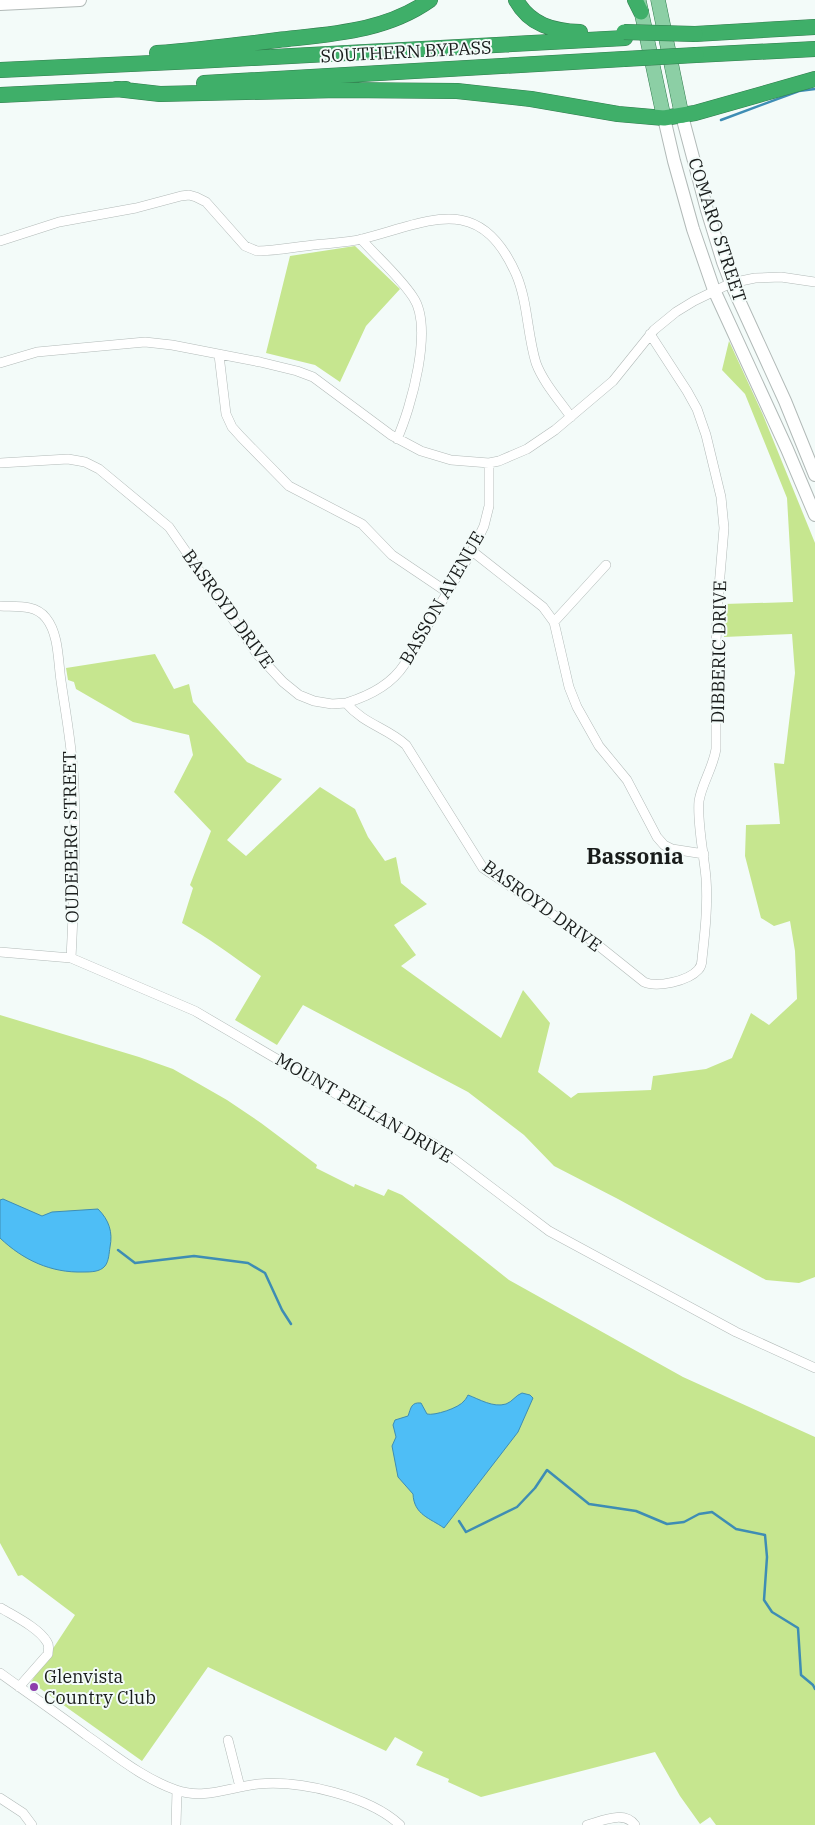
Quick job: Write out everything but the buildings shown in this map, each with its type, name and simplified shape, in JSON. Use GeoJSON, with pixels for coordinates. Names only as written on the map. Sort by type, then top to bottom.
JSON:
{"type":"FeatureCollection","features":[{"type":"Feature","properties":{"kind":"highway"},"geometry":{"type":"LineString","coordinates":[[78,67],[91,59],[99,57],[188,51],[367,28],[395,20],[430,0]]}},
{"type":"Feature","properties":{"kind":"highway"},"geometry":{"type":"LineString","coordinates":[[516,0],[530,18],[549,28],[624,35]]}},
{"type":"Feature","properties":{"kind":"highway","name":"SOUTHERN BYPASS"},"geometry":{"type":"LineString","coordinates":[[0,70],[624,35],[695,34],[815,27]]}},
{"type":"Feature","properties":{"kind":"highway","name":"SOUTHERN BYPASS"},"geometry":{"type":"LineString","coordinates":[[0,95],[815,49]]}},
{"type":"Feature","properties":{"kind":"highway"},"geometry":{"type":"LineString","coordinates":[[116,89],[160,94],[339,90],[457,91],[525,98],[618,114],[664,118],[682,116],[815,79]]}},
{"type":"Feature","properties":{"kind":"main road","name":"COMARO STREET"},"geometry":{"type":"LineString","coordinates":[[658,0],[682,116]]}},
{"type":"Feature","properties":{"kind":"main road","name":"COMARO STREET"},"geometry":{"type":"LineString","coordinates":[[638,4],[664,118]]}},
{"type":"Feature","properties":{"kind":"street"},"geometry":{"type":"LineString","coordinates":[[0,4],[80,0]]}},
{"type":"Feature","properties":{"kind":"street","name":"COMARO STREET"},"geometry":{"type":"LineString","coordinates":[[682,116],[714,236],[731,283],[785,401],[815,475]]}},
{"type":"Feature","properties":{"kind":"street","name":"COMARO STREET"},"geometry":{"type":"LineString","coordinates":[[664,118],[690,221],[714,290],[815,515]]}},
{"type":"Feature","properties":{"kind":"street"},"geometry":{"type":"LineString","coordinates":[[2,237],[59,222],[136,208],[189,195],[196,196],[206,202],[242,242],[253,250],[361,239],[413,224],[447,218],[468,222],[494,238],[509,260],[521,286],[539,369],[571,417]]}},
{"type":"Feature","properties":{"kind":"street"},"geometry":{"type":"LineString","coordinates":[[361,239],[413,296],[420,316],[421,341],[413,392],[397,439]]}},
{"type":"Feature","properties":{"kind":"street"},"geometry":{"type":"LineString","coordinates":[[0,363],[37,352],[137,342],[164,344],[219,354],[305,373],[326,386],[397,439],[421,451],[442,459],[490,463],[527,449],[543,439],[617,378],[650,334],[676,312],[714,290],[731,283],[772,276],[815,282]]}},
{"type":"Feature","properties":{"kind":"street","name":"DIBBERIC DRIVE"},"geometry":{"type":"LineString","coordinates":[[650,334],[697,409],[706,435],[724,513],[718,599],[716,749],[713,764],[702,790],[699,804],[706,904],[702,959],[698,970],[687,977]]}},
{"type":"Feature","properties":{"kind":"street"},"geometry":{"type":"LineString","coordinates":[[219,354],[226,414],[232,427],[241,438],[290,486],[362,524],[392,554],[447,592]]}},
{"type":"Feature","properties":{"kind":"street","name":"BASROYD DRIVE"},"geometry":{"type":"LineString","coordinates":[[0,462],[68,459],[85,462],[99,469],[169,527],[257,654],[283,682],[299,695],[314,701],[332,704],[346,703],[360,717],[396,737],[410,750],[483,868],[594,942],[649,984],[663,985],[687,977]]}},
{"type":"Feature","properties":{"kind":"street","name":"BASSON AVENUE"},"geometry":{"type":"LineString","coordinates":[[346,703],[369,694],[394,678],[404,665],[472,551],[489,511],[490,463]]}},
{"type":"Feature","properties":{"kind":"street"},"geometry":{"type":"LineString","coordinates":[[472,551],[542,606],[554,622],[569,687],[577,707],[599,746],[627,780],[654,832],[664,845],[672,850],[704,854]]}},
{"type":"Feature","properties":{"kind":"street"},"geometry":{"type":"LineString","coordinates":[[554,622],[606,565]]}},
{"type":"Feature","properties":{"kind":"street","name":"OUDEBERG STREET"},"geometry":{"type":"LineString","coordinates":[[0,606],[26,607],[38,611],[46,618],[51,627],[56,644],[70,740],[74,786],[71,958]]}},
{"type":"Feature","properties":{"kind":"street","name":"MOUNT PELLAN DRIVE"},"geometry":{"type":"LineString","coordinates":[[0,952],[71,958],[195,1011],[368,1112],[434,1144],[549,1231],[736,1332],[815,1368]]}},
{"type":"Feature","properties":{"kind":"street"},"geometry":{"type":"LineString","coordinates":[[1,1608],[37,1632],[48,1642],[48,1654],[20,1687]]}},
{"type":"Feature","properties":{"kind":"street"},"geometry":{"type":"LineString","coordinates":[[0,1673],[135,1770],[177,1790],[205,1795],[240,1787],[271,1783],[329,1791],[365,1803],[400,1825]]}},
{"type":"Feature","properties":{"kind":"street"},"geometry":{"type":"LineString","coordinates":[[228,1740],[240,1787]]}},
{"type":"Feature","properties":{"kind":"street"},"geometry":{"type":"LineString","coordinates":[[176,1825],[177,1790]]}},
{"type":"Feature","properties":{"kind":"street"},"geometry":{"type":"LineString","coordinates":[[0,1798],[23,1813],[32,1825]]}},
{"type":"Feature","properties":{"kind":"street"},"geometry":{"type":"LineString","coordinates":[[587,1825],[620,1817],[629,1820],[635,1825]]}},
{"type":"Feature","properties":{"kind":"green space"},"geometry":{"type":"Polygon","coordinates":[[[355,246],[400,289],[366,326],[340,382],[315,365],[266,353],[290,256],[355,246]]]}},
{"type":"Feature","properties":{"kind":"green space"},"geometry":{"type":"Polygon","coordinates":[[[729,341],[763,415],[815,543],[815,1277],[799,1283],[766,1280],[554,1166],[524,1135],[468,1092],[303,1005],[277,1045],[235,1020],[261,976],[182,923],[193,888],[190,885],[211,831],[174,792],[193,755],[189,735],[133,722],[76,689],[74,682],[68,680],[66,668],[155,654],[174,689],[189,684],[193,702],[247,762],[282,779],[227,840],[246,856],[320,787],[355,809],[368,837],[385,861],[396,857],[401,883],[427,904],[394,925],[416,955],[401,966],[501,1038],[523,990],[550,1023],[538,1072],[571,1098],[578,1093],[651,1090],[653,1076],[706,1069],[732,1058],[751,1013],[769,1025],[797,999],[795,951],[790,921],[774,926],[761,918],[745,856],[746,825],[780,824],[774,763],[784,764],[795,673],[792,634],[724,637],[724,604],[793,602],[787,498],[745,394],[722,370],[729,341]]]}},
{"type":"Feature","properties":{"kind":"green space","name":"Glenvista Country Club"},"geometry":{"type":"Polygon","coordinates":[[[0,1015],[173,1069],[227,1100],[261,1123],[317,1165],[316,1168],[354,1187],[355,1184],[384,1196],[388,1189],[402,1195],[509,1280],[683,1377],[815,1437],[815,1825],[716,1825],[710,1817],[700,1824],[680,1796],[655,1752],[481,1797],[448,1782],[449,1779],[416,1765],[423,1752],[395,1737],[386,1751],[208,1667],[142,1761],[31,1682],[75,1615],[22,1575],[18,1576],[0,1543],[0,1015]]]}},
{"type":"Feature","properties":{"kind":"water"},"geometry":{"type":"Polygon","coordinates":[[[3,1199],[42,1216],[52,1212],[98,1209],[105,1217],[110,1231],[111,1242],[106,1264],[103,1268],[95,1271],[71,1272],[38,1264],[18,1253],[0,1238],[0,1200],[3,1199]]]}},
{"type":"Feature","properties":{"kind":"water"},"geometry":{"type":"Polygon","coordinates":[[[522,1393],[533,1398],[518,1432],[444,1528],[424,1515],[416,1507],[413,1494],[398,1477],[392,1446],[396,1437],[393,1425],[395,1420],[408,1416],[415,1403],[421,1403],[427,1414],[435,1414],[461,1404],[468,1395],[486,1403],[501,1405],[508,1403],[522,1393]]]}},
{"type":"Feature","properties":{"kind":"waterway"},"geometry":{"type":"LineString","coordinates":[[721,120],[799,91],[815,89]]}},
{"type":"Feature","properties":{"kind":"waterway"},"geometry":{"type":"LineString","coordinates":[[118,1250],[135,1263],[194,1256],[248,1263],[265,1273],[282,1310],[291,1324]]}},
{"type":"Feature","properties":{"kind":"waterway"},"geometry":{"type":"LineString","coordinates":[[459,1521],[466,1532],[517,1507],[535,1488],[547,1470],[589,1504],[636,1511],[667,1524],[684,1522],[699,1514],[712,1512],[736,1529],[765,1535],[767,1557],[764,1600],[772,1612],[798,1628],[801,1675],[815,1689]]}},
{"type":"Feature","properties":{"kind":"place","name":"Glenvista Country Club"},"geometry":{"type":"Point","coordinates":[34,1687]}},
{"type":"Feature","properties":{"kind":"district","name":"Bassonia"},"geometry":{"type":"Point","coordinates":[635,856]}}]}
